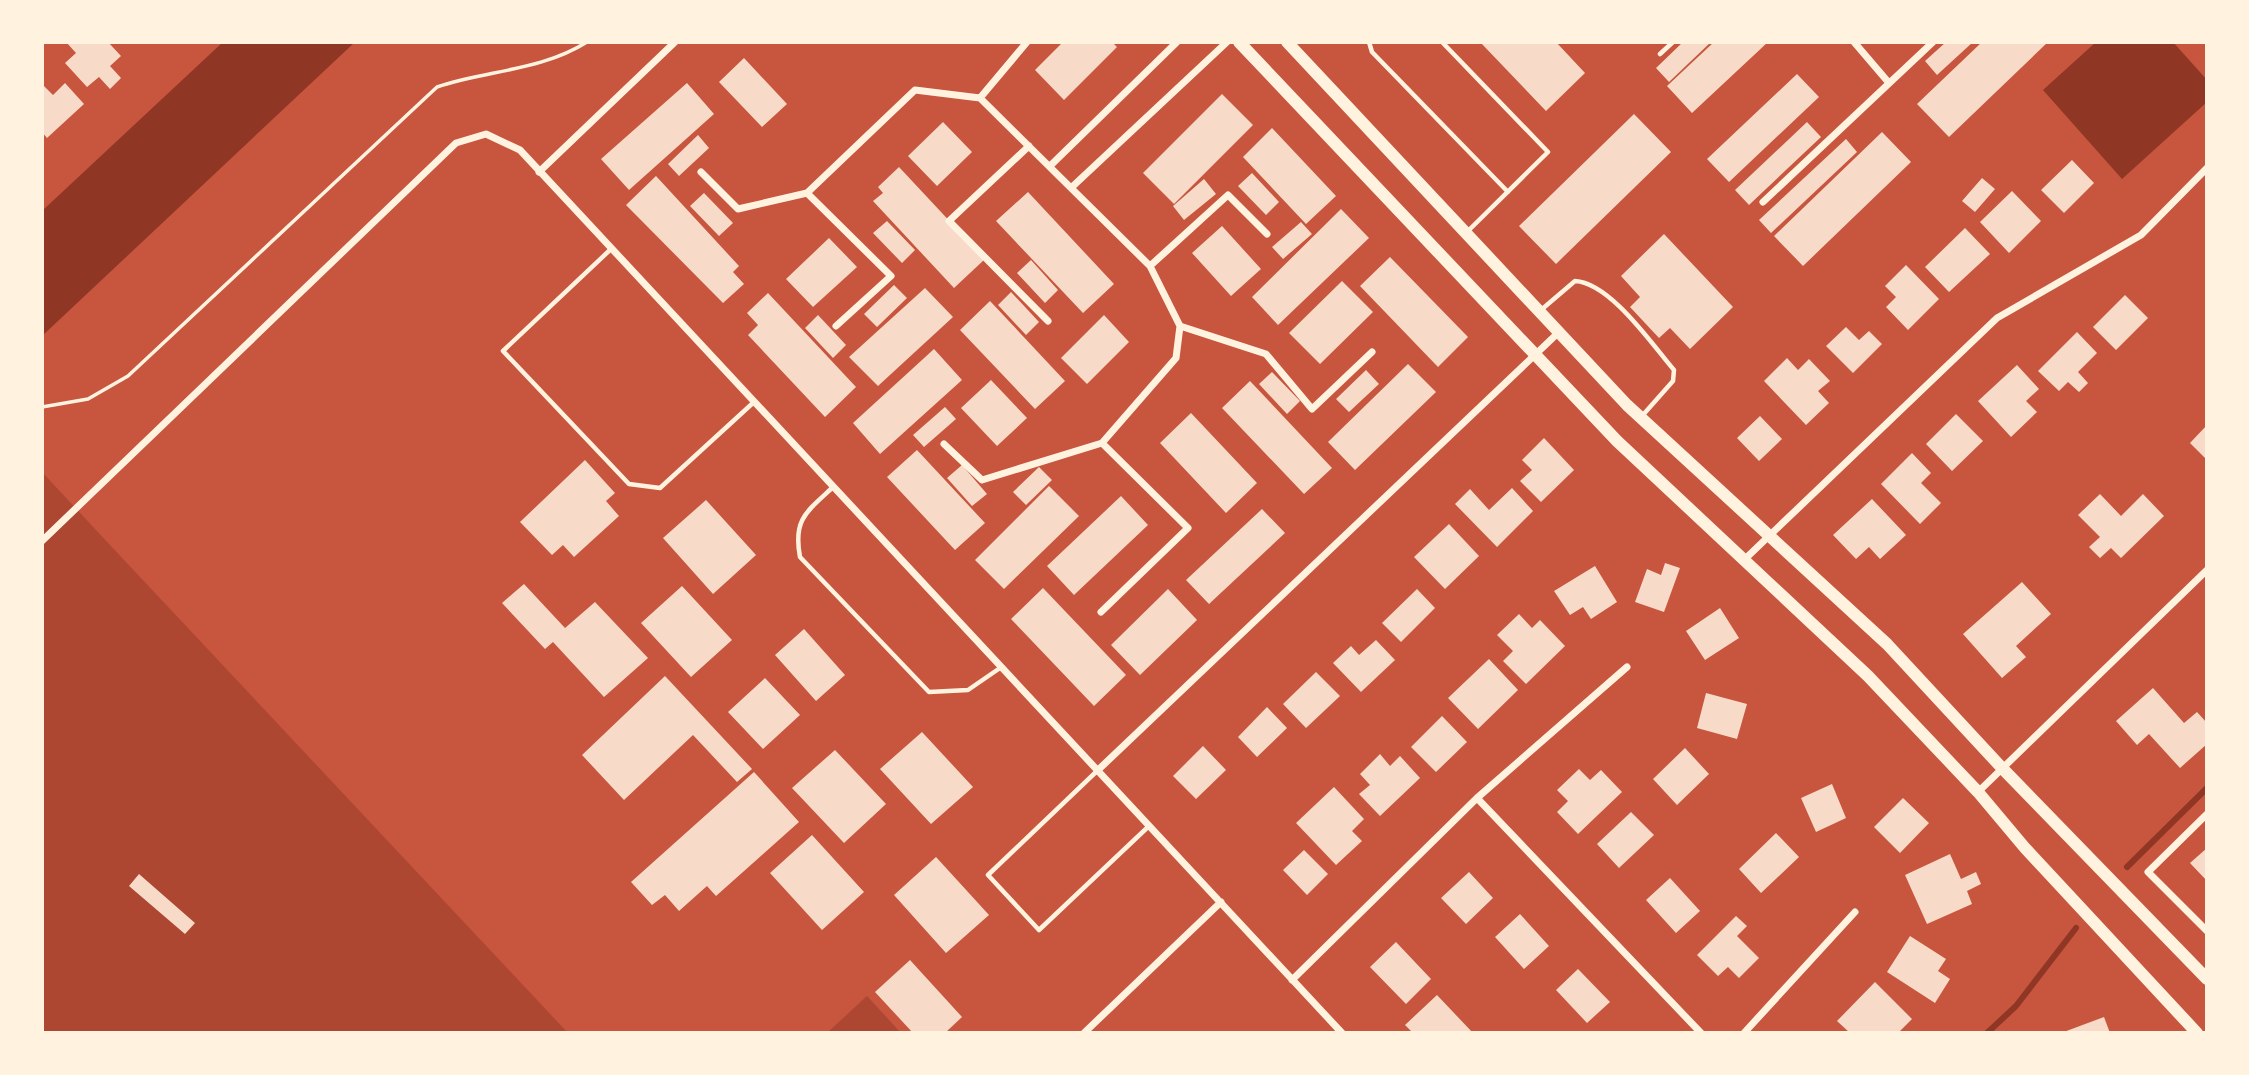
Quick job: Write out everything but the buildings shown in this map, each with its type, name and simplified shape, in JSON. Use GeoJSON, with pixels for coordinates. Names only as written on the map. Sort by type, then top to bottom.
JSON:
{"type":"FeatureCollection","features":[{"type":"Feature","properties":{"kind":"main road"},"geometry":{"type":"LineString","coordinates":[[1239,42],[1617,441],[1868,677],[1978,792],[2025,848],[2197,1033]]}},
{"type":"Feature","properties":{"kind":"main road"},"geometry":{"type":"LineString","coordinates":[[1287,42],[1640,417],[1888,644],[2001,768],[2207,979]]}},
{"type":"Feature","properties":{"kind":"street"},"geometry":{"type":"LineString","coordinates":[[539,172],[675,42]]}},
{"type":"Feature","properties":{"kind":"street"},"geometry":{"type":"LineString","coordinates":[[981,98],[1027,42]]}},
{"type":"Feature","properties":{"kind":"street"},"geometry":{"type":"LineString","coordinates":[[1048,164],[1177,42]]}},
{"type":"Feature","properties":{"kind":"street"},"geometry":{"type":"LineString","coordinates":[[1072,187],[1227,42]]}},
{"type":"Feature","properties":{"kind":"street"},"geometry":{"type":"LineString","coordinates":[[1854,42],[1889,83]]}},
{"type":"Feature","properties":{"kind":"street"},"geometry":{"type":"LineString","coordinates":[[1763,202],[1933,42]]}},
{"type":"Feature","properties":{"kind":"street"},"geometry":{"type":"LineString","coordinates":[[701,172],[738,209],[807,193],[915,90],[981,98],[1150,266],[1180,326],[1175,358],[1102,443],[982,480],[944,444]]}},
{"type":"Feature","properties":{"kind":"street"},"geometry":{"type":"LineString","coordinates":[[42,541],[456,143],[486,134],[520,150],[1342,1033]]}},
{"type":"Feature","properties":{"kind":"street"},"geometry":{"type":"LineString","coordinates":[[1029,146],[949,221],[1048,321]]}},
{"type":"Feature","properties":{"kind":"street"},"geometry":{"type":"LineString","coordinates":[[1745,559],[1997,318],[2141,235],[2207,168]]}},
{"type":"Feature","properties":{"kind":"street"},"geometry":{"type":"LineString","coordinates":[[807,193],[891,276],[836,326]]}},
{"type":"Feature","properties":{"kind":"street"},"geometry":{"type":"LineString","coordinates":[[1150,266],[1228,195],[1266,234]]}},
{"type":"Feature","properties":{"kind":"street"},"geometry":{"type":"LineString","coordinates":[[1180,326],[1266,354],[1312,409],[1372,352]]}},
{"type":"Feature","properties":{"kind":"street"},"geometry":{"type":"LineString","coordinates":[[1097,771],[1559,332]]}},
{"type":"Feature","properties":{"kind":"street"},"geometry":{"type":"LineString","coordinates":[[1101,612],[1188,528],[1102,443]]}},
{"type":"Feature","properties":{"kind":"street"},"geometry":{"type":"LineString","coordinates":[[1978,792],[2207,570]]}},
{"type":"Feature","properties":{"kind":"street"},"geometry":{"type":"LineString","coordinates":[[1292,980],[1477,798],[1627,667]]}},
{"type":"Feature","properties":{"kind":"street"},"geometry":{"type":"LineString","coordinates":[[1477,798],[1701,1033]]}},
{"type":"Feature","properties":{"kind":"street"},"geometry":{"type":"LineString","coordinates":[[2207,814],[2148,872],[2207,931]]}},
{"type":"Feature","properties":{"kind":"street"},"geometry":{"type":"LineString","coordinates":[[1084,1033],[1221,902]]}},
{"type":"Feature","properties":{"kind":"street"},"geometry":{"type":"LineString","coordinates":[[1744,1033],[1855,912]]}},
{"type":"Feature","properties":{"kind":"lane"},"geometry":{"type":"LineString","coordinates":[[1369,42],[1372,52],[1508,192]]}},
{"type":"Feature","properties":{"kind":"lane"},"geometry":{"type":"LineString","coordinates":[[1441,42],[1548,152],[1467,232]]}},
{"type":"Feature","properties":{"kind":"lane"},"geometry":{"type":"LineString","coordinates":[[1660,54],[1673,42]]}},
{"type":"Feature","properties":{"kind":"lane"},"geometry":{"type":"LineString","coordinates":[[611,249],[503,351],[629,484],[660,488],[754,402]]}},
{"type":"Feature","properties":{"kind":"lane"},"geometry":{"type":"LineString","coordinates":[[1541,310],[1575,281],[1589,282],[1614,302],[1674,370],[1673,381],[1668,389],[1640,417]]}},
{"type":"Feature","properties":{"kind":"lane"},"geometry":{"type":"LineString","coordinates":[[832,488],[802,516],[796,537],[800,557],[897,662],[929,692],[968,690],[1000,668]]}},
{"type":"Feature","properties":{"kind":"lane"},"geometry":{"type":"LineString","coordinates":[[1097,771],[988,874],[1040,930],[1150,825]]}},
{"type":"Feature","properties":{"kind":"path"},"geometry":{"type":"LineString","coordinates":[[42,407],[88,399],[128,376],[437,87],[472,75],[515,70],[568,54],[587,42]]}},
{"type":"Feature","properties":{"kind":"shaded area"},"geometry":{"type":"Polygon","coordinates":[[[223,42],[355,42],[42,336],[42,211],[223,42]]]}},
{"type":"Feature","properties":{"kind":"shaded area"},"geometry":{"type":"Polygon","coordinates":[[[2096,42],[2173,42],[2207,80],[2207,102],[2122,179],[2043,90],[2096,42]]]}},
{"type":"Feature","properties":{"kind":"shaded area"},"geometry":{"type":"Polygon","coordinates":[[[42,472],[109,544],[568,1033],[42,1033],[42,472]]]}},
{"type":"Feature","properties":{"kind":"shaded area"},"geometry":{"type":"Polygon","coordinates":[[[867,996],[901,1033],[827,1033],[867,996]]]}},
{"type":"Feature","properties":{"kind":"waterway"},"geometry":{"type":"LineString","coordinates":[[2127,867],[2207,788]]}},
{"type":"Feature","properties":{"kind":"waterway"},"geometry":{"type":"LineString","coordinates":[[1987,1033],[2016,1006],[2076,928]]}}]}
